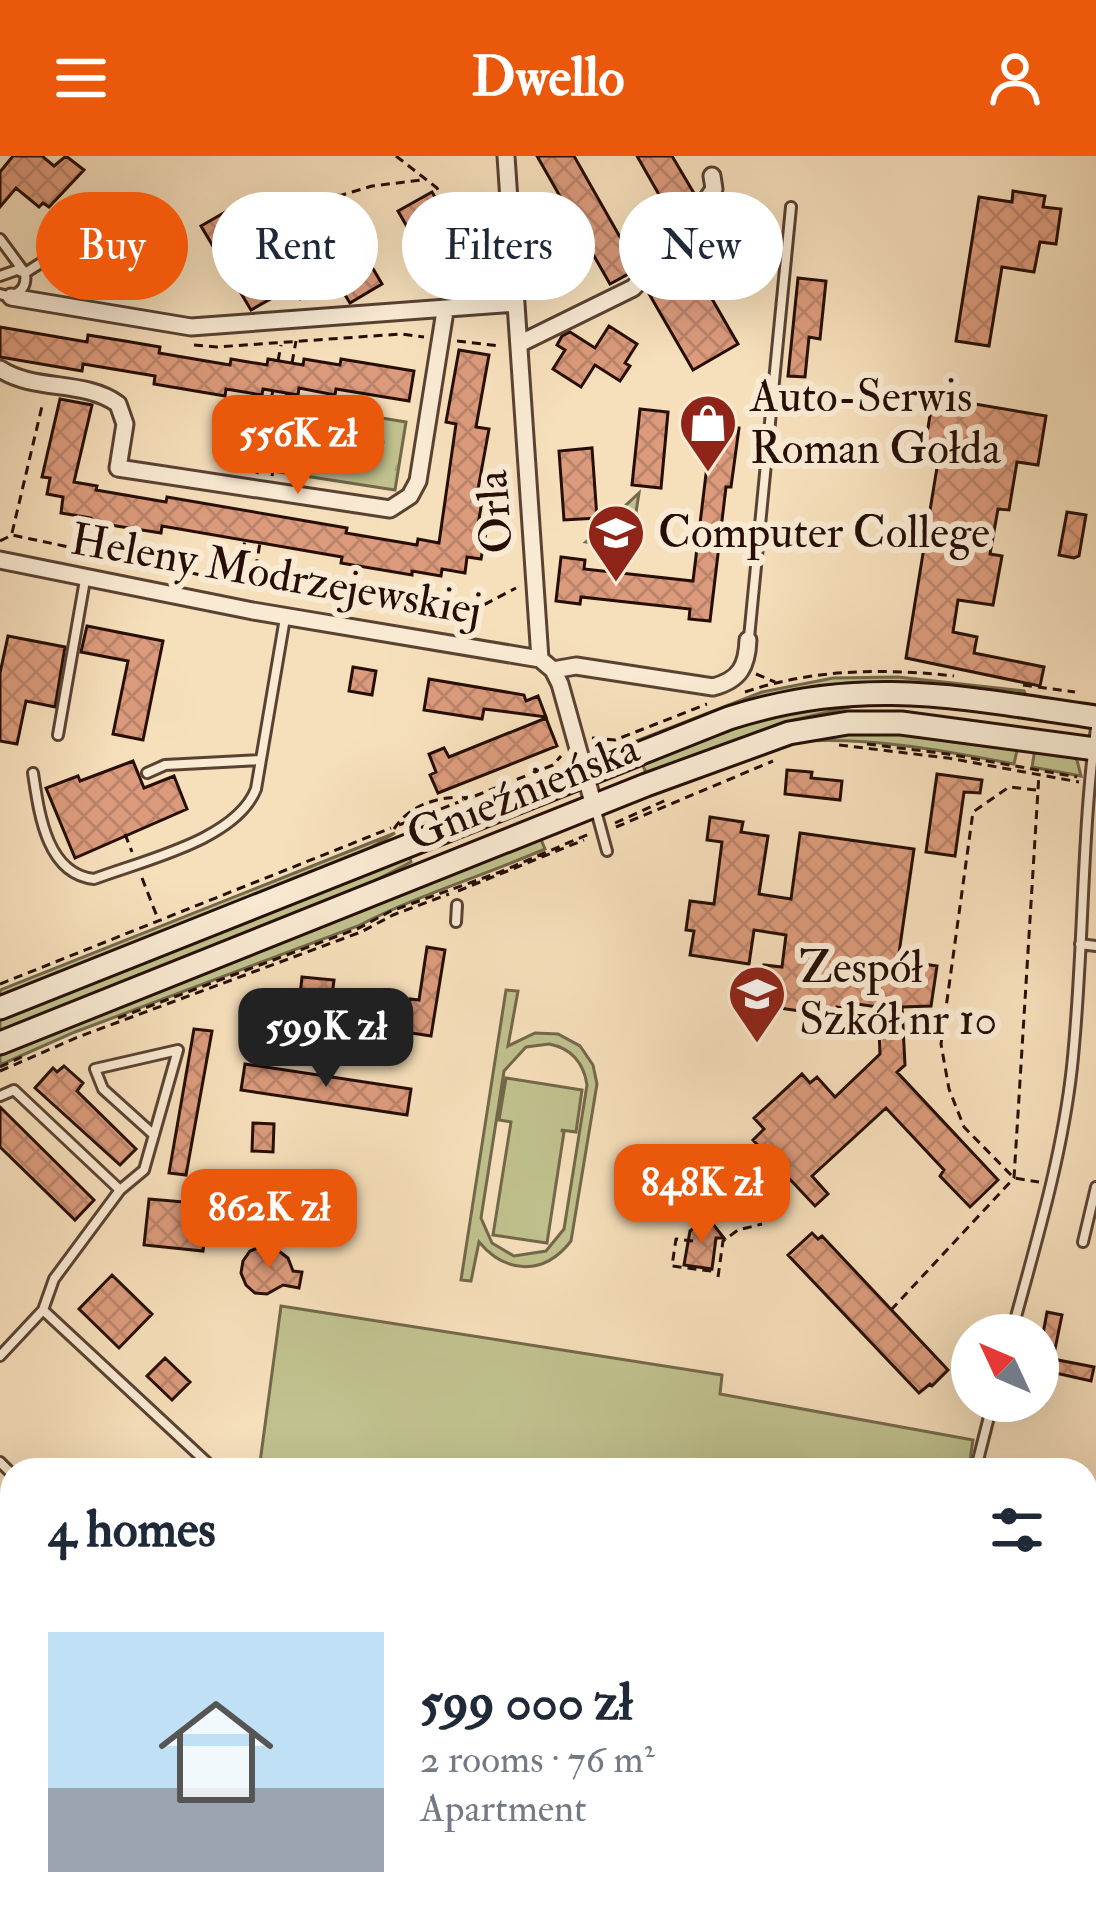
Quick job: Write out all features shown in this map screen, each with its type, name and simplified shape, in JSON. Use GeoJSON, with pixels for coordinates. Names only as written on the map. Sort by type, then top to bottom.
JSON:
{"type":"FeatureCollection","features":[{"type":"Feature","properties":{"kind":"street","name":"Orla"},"geometry":{"type":"LineString","coordinates":[[506,156],[508,304],[519,344],[546,664],[594,806]]}},
{"type":"Feature","properties":{"kind":"street"},"geometry":{"type":"LineString","coordinates":[[519,344],[633,288],[649,275],[718,185]]}},
{"type":"Feature","properties":{"kind":"street"},"geometry":{"type":"LineString","coordinates":[[6,295],[191,327],[508,304]]}},
{"type":"Feature","properties":{"kind":"street","name":"Orla"},"geometry":{"type":"LineString","coordinates":[[0,369],[47,384],[91,390],[118,404],[125,424],[118,468],[390,509],[410,496],[418,482],[445,311]]}},
{"type":"Feature","properties":{"kind":"street","name":"Heleny Modrzejewskiej"},"geometry":{"type":"LineString","coordinates":[[0,560],[546,664],[713,687],[729,683],[744,669]]}},
{"type":"Feature","properties":{"kind":"street"},"geometry":{"type":"LineString","coordinates":[[744,669],[748,640]]}},
{"type":"Feature","properties":{"kind":"street","name":"Gnieźnieńska"},"geometry":{"type":"LineString","coordinates":[[0,1009],[729,718],[822,695],[912,692],[1096,717]]}},
{"type":"Feature","properties":{"kind":"street","name":"Gnieźnieńska"},"geometry":{"type":"LineString","coordinates":[[0,1043],[760,742],[848,723],[1095,742]]}},
{"type":"Feature","properties":{"kind":"lane"},"geometry":{"type":"LineString","coordinates":[[748,640],[791,207]]}},
{"type":"Feature","properties":{"kind":"lane"},"geometry":{"type":"LineString","coordinates":[[0,239],[26,274]]}},
{"type":"Feature","properties":{"kind":"lane"},"geometry":{"type":"LineString","coordinates":[[6,295],[22,291],[26,274],[36,267]]}},
{"type":"Feature","properties":{"kind":"lane"},"geometry":{"type":"LineString","coordinates":[[0,276],[17,270],[26,274]]}},
{"type":"Feature","properties":{"kind":"lane"},"geometry":{"type":"LineString","coordinates":[[58,735],[86,578]]}},
{"type":"Feature","properties":{"kind":"lane"},"geometry":{"type":"LineString","coordinates":[[34,773],[40,822],[72,874],[94,879],[220,831],[249,806],[285,616]]}},
{"type":"Feature","properties":{"kind":"lane"},"geometry":{"type":"LineString","coordinates":[[1017,1314],[1052,1184],[1072,1068],[1087,785],[1095,742]]}},
{"type":"Feature","properties":{"kind":"lane"},"geometry":{"type":"LineString","coordinates":[[147,772],[165,765],[260,760]]}},
{"type":"Feature","properties":{"kind":"lane"},"geometry":{"type":"LineString","coordinates":[[594,806],[607,851]]}},
{"type":"Feature","properties":{"kind":"lane"},"geometry":{"type":"LineString","coordinates":[[456,922],[457,905]]}},
{"type":"Feature","properties":{"kind":"lane"},"geometry":{"type":"LineString","coordinates":[[1080,944],[1096,946]]}},
{"type":"Feature","properties":{"kind":"lane"},"geometry":{"type":"LineString","coordinates":[[0,1356],[43,1310],[54,1279],[119,1190],[144,1170],[154,1136],[178,1050],[95,1069],[103,1089],[154,1136]]}},
{"type":"Feature","properties":{"kind":"lane"},"geometry":{"type":"LineString","coordinates":[[0,1096],[14,1090],[119,1190]]}},
{"type":"Feature","properties":{"kind":"lane"},"geometry":{"type":"LineString","coordinates":[[1083,1242],[1096,1187]]}},
{"type":"Feature","properties":{"kind":"lane"},"geometry":{"type":"LineString","coordinates":[[43,1310],[202,1458]]}},
{"type":"Feature","properties":{"kind":"lane"},"geometry":{"type":"LineString","coordinates":[[979,1458],[988,1422]]}},
{"type":"Feature","properties":{"kind":"path"},"geometry":{"type":"LineString","coordinates":[[396,156],[437,188],[508,304]]}},
{"type":"Feature","properties":{"kind":"path"},"geometry":{"type":"LineString","coordinates":[[352,192],[424,179]]}},
{"type":"Feature","properties":{"kind":"path"},"geometry":{"type":"LineString","coordinates":[[301,300],[312,319]]}},
{"type":"Feature","properties":{"kind":"path"},"geometry":{"type":"LineString","coordinates":[[292,363],[296,341]]}},
{"type":"Feature","properties":{"kind":"path"},"geometry":{"type":"LineString","coordinates":[[278,361],[281,343]]}},
{"type":"Feature","properties":{"kind":"path"},"geometry":{"type":"LineString","coordinates":[[12,535],[47,384]]}},
{"type":"Feature","properties":{"kind":"path"},"geometry":{"type":"LineString","coordinates":[[262,490],[273,390]]}},
{"type":"Feature","properties":{"kind":"path"},"geometry":{"type":"LineString","coordinates":[[262,490],[287,393]]}},
{"type":"Feature","properties":{"kind":"path"},"geometry":{"type":"LineString","coordinates":[[0,541],[12,535],[237,583],[427,614],[480,608],[506,596],[526,579]]}},
{"type":"Feature","properties":{"kind":"path"},"geometry":{"type":"LineString","coordinates":[[237,583],[245,540]]}},
{"type":"Feature","properties":{"kind":"path"},"geometry":{"type":"LineString","coordinates":[[253,586],[260,543]]}},
{"type":"Feature","properties":{"kind":"path"},"geometry":{"type":"LineString","coordinates":[[425,622],[427,614]]}},
{"type":"Feature","properties":{"kind":"path"},"geometry":{"type":"LineString","coordinates":[[744,669],[777,682]]}},
{"type":"Feature","properties":{"kind":"path"},"geometry":{"type":"LineString","coordinates":[[1037,687],[1075,692]]}},
{"type":"Feature","properties":{"kind":"path"},"geometry":{"type":"LineString","coordinates":[[827,742],[949,754],[1081,780],[1039,774],[948,758],[827,742]]}},
{"type":"Feature","properties":{"kind":"path"},"geometry":{"type":"LineString","coordinates":[[475,796],[554,765],[565,746]]}},
{"type":"Feature","properties":{"kind":"path"},"geometry":{"type":"LineString","coordinates":[[785,752],[766,765],[612,827],[785,752]]}},
{"type":"Feature","properties":{"kind":"path"},"geometry":{"type":"LineString","coordinates":[[891,1310],[1014,1178],[1039,774]]}},
{"type":"Feature","properties":{"kind":"path"},"geometry":{"type":"LineString","coordinates":[[1038,791],[1009,788],[973,812],[941,1044],[949,1090],[964,1127],[1014,1178],[1040,1182]]}},
{"type":"Feature","properties":{"kind":"path"},"geometry":{"type":"LineString","coordinates":[[399,825],[464,800]]}},
{"type":"Feature","properties":{"kind":"path"},"geometry":{"type":"LineString","coordinates":[[0,984],[391,828]]}},
{"type":"Feature","properties":{"kind":"path"},"geometry":{"type":"LineString","coordinates":[[582,837],[555,851],[0,1069],[76,1034],[582,837]]}},
{"type":"Feature","properties":{"kind":"path"},"geometry":{"type":"LineString","coordinates":[[693,1241],[676,1238],[672,1266],[718,1275],[722,1245],[738,1230],[763,1224]]}},
{"type":"Feature","properties":{"kind":"path"},"geometry":{"type":"LineString","coordinates":[[711,1244],[722,1245]]}},
{"type":"Feature","properties":{"kind":"green space"},"geometry":{"type":"Polygon","coordinates":[[[290,403],[406,422],[395,490],[279,472],[290,403]]]}},
{"type":"Feature","properties":{"kind":"green space"},"geometry":{"type":"Polygon","coordinates":[[[639,493],[632,538],[616,546],[586,542],[639,493]]]}},
{"type":"Feature","properties":{"kind":"green space"},"geometry":{"type":"Polygon","coordinates":[[[898,677],[1024,691],[1027,697],[920,684],[813,687],[767,697],[634,742],[762,692],[833,678],[898,677]]]}},
{"type":"Feature","properties":{"kind":"green space"},"geometry":{"type":"Polygon","coordinates":[[[848,702],[849,707],[794,720],[647,775],[642,763],[769,716],[848,702]]]}},
{"type":"Feature","properties":{"kind":"green space"},"geometry":{"type":"Polygon","coordinates":[[[887,732],[1018,746],[1014,764],[875,743],[793,742],[887,732]]]}},
{"type":"Feature","properties":{"kind":"green space"},"geometry":{"type":"Polygon","coordinates":[[[1035,749],[1069,754],[1077,760],[1081,776],[1032,767],[1035,749]]]}},
{"type":"Feature","properties":{"kind":"green space"},"geometry":{"type":"Polygon","coordinates":[[[395,833],[357,856],[0,999],[0,990],[395,833]]]}},
{"type":"Feature","properties":{"kind":"green space"},"geometry":{"type":"Polygon","coordinates":[[[540,837],[545,849],[0,1065],[0,1053],[540,837]]]}},
{"type":"Feature","properties":{"kind":"green space"},"geometry":{"type":"Polygon","coordinates":[[[409,856],[411,862],[357,890],[0,1033],[0,1019],[409,856]]]}},
{"type":"Feature","properties":{"kind":"green space"},"geometry":{"type":"Polygon","coordinates":[[[506,990],[518,991],[508,1046],[535,1033],[558,1034],[580,1046],[593,1065],[597,1084],[571,1241],[549,1260],[525,1267],[501,1260],[479,1242],[471,1281],[461,1280],[506,990]],[[549,1044],[526,1047],[504,1071],[481,1218],[492,1243],[514,1256],[546,1251],[564,1229],[587,1085],[575,1058],[549,1044]]]}},
{"type":"Feature","properties":{"kind":"green space"},"geometry":{"type":"Polygon","coordinates":[[[506,1078],[582,1090],[576,1132],[561,1130],[547,1243],[493,1235],[511,1122],[499,1120],[506,1078]]]}},
{"type":"Feature","properties":{"kind":"green space"},"geometry":{"type":"Polygon","coordinates":[[[281,1306],[722,1375],[720,1394],[973,1440],[970,1458],[261,1458],[281,1306]]]}},
{"type":"Feature","properties":{"kind":"building"},"geometry":{"type":"Polygon","coordinates":[[[13,156],[42,156],[54,166],[66,156],[84,170],[63,192],[36,192],[36,205],[16,188],[0,207],[0,172],[13,156]]]}},
{"type":"Feature","properties":{"kind":"building"},"geometry":{"type":"Polygon","coordinates":[[[537,156],[574,156],[594,192],[558,192],[537,156]]]}},
{"type":"Feature","properties":{"kind":"building"},"geometry":{"type":"Polygon","coordinates":[[[637,156],[672,156],[693,192],[657,192],[637,156]]]}},
{"type":"Feature","properties":{"kind":"building"},"geometry":{"type":"Polygon","coordinates":[[[1013,191],[1045,196],[1043,207],[1061,209],[1056,244],[1040,242],[1034,272],[1002,267],[989,346],[956,341],[979,197],[1012,202],[1013,191]]]}},
{"type":"Feature","properties":{"kind":"building"},"geometry":{"type":"Polygon","coordinates":[[[595,193],[619,235],[619,279],[610,284],[595,258],[595,193]]]}},
{"type":"Feature","properties":{"kind":"building"},"geometry":{"type":"Polygon","coordinates":[[[212,220],[212,244],[201,226],[212,220]]]}},
{"type":"Feature","properties":{"kind":"building"},"geometry":{"type":"Polygon","coordinates":[[[798,278],[826,281],[820,339],[809,337],[805,377],[788,376],[798,278]]]}},
{"type":"Feature","properties":{"kind":"building"},"geometry":{"type":"Polygon","coordinates":[[[245,300],[269,300],[251,310],[245,300]]]}},
{"type":"Feature","properties":{"kind":"building"},"geometry":{"type":"Polygon","coordinates":[[[653,300],[713,300],[738,344],[693,370],[653,300]]]}},
{"type":"Feature","properties":{"kind":"building"},"geometry":{"type":"Polygon","coordinates":[[[609,326],[637,344],[620,381],[595,365],[581,387],[553,369],[565,350],[557,345],[562,336],[570,332],[595,348],[609,326]]]}},
{"type":"Feature","properties":{"kind":"building"},"geometry":{"type":"Polygon","coordinates":[[[0,327],[87,342],[88,335],[125,341],[160,347],[159,353],[230,365],[231,359],[267,365],[268,359],[303,365],[304,359],[340,365],[341,359],[414,371],[409,401],[336,389],[335,395],[299,388],[298,395],[263,389],[262,395],[226,389],[225,396],[154,384],[155,376],[83,364],[82,371],[0,357],[0,327]]]}},
{"type":"Feature","properties":{"kind":"building"},"geometry":{"type":"Polygon","coordinates":[[[459,350],[489,355],[476,427],[489,429],[476,500],[482,501],[477,531],[486,532],[481,559],[467,557],[465,573],[442,569],[441,576],[412,571],[412,575],[341,563],[342,557],[162,526],[161,533],[91,522],[91,518],[61,513],[63,497],[47,494],[50,478],[42,477],[60,399],[92,405],[74,482],[166,502],[167,497],[347,528],[346,533],[417,545],[418,539],[439,543],[456,424],[446,422],[459,350]]]}},
{"type":"Feature","properties":{"kind":"building"},"geometry":{"type":"Polygon","coordinates":[[[933,397],[1046,416],[1038,465],[1017,462],[1009,510],[998,509],[990,554],[1002,556],[993,605],[958,600],[953,632],[977,637],[974,653],[1044,667],[1040,686],[906,658],[940,449],[925,446],[933,397]]]}},
{"type":"Feature","properties":{"kind":"building"},"geometry":{"type":"Polygon","coordinates":[[[640,409],[668,412],[661,488],[632,485],[640,409]]]}},
{"type":"Feature","properties":{"kind":"building"},"geometry":{"type":"Polygon","coordinates":[[[712,425],[739,428],[731,487],[726,487],[710,621],[689,619],[690,609],[581,597],[580,604],[556,601],[561,557],[585,560],[584,569],[693,581],[712,425]]]}},
{"type":"Feature","properties":{"kind":"building"},"geometry":{"type":"Polygon","coordinates":[[[592,448],[597,518],[564,520],[559,451],[592,448]]]}},
{"type":"Feature","properties":{"kind":"building"},"geometry":{"type":"Polygon","coordinates":[[[1067,512],[1086,515],[1079,556],[1074,558],[1059,555],[1067,512]]]}},
{"type":"Feature","properties":{"kind":"building"},"geometry":{"type":"Polygon","coordinates":[[[87,626],[163,641],[143,740],[113,734],[128,661],[81,652],[87,626]]]}},
{"type":"Feature","properties":{"kind":"building"},"geometry":{"type":"Polygon","coordinates":[[[8,636],[65,647],[55,707],[26,701],[17,744],[0,741],[0,673],[8,636]]]}},
{"type":"Feature","properties":{"kind":"building"},"geometry":{"type":"Polygon","coordinates":[[[353,667],[376,671],[372,695],[349,691],[353,667]]]}},
{"type":"Feature","properties":{"kind":"building"},"geometry":{"type":"Polygon","coordinates":[[[429,679],[524,695],[526,701],[538,696],[546,717],[484,709],[482,719],[424,710],[429,679]]]}},
{"type":"Feature","properties":{"kind":"building"},"geometry":{"type":"Polygon","coordinates":[[[546,718],[557,746],[438,793],[430,775],[436,772],[429,754],[444,748],[449,757],[546,718]]]}},
{"type":"Feature","properties":{"kind":"building"},"geometry":{"type":"Polygon","coordinates":[[[133,761],[144,788],[174,776],[187,809],[75,858],[46,788],[133,761]]]}},
{"type":"Feature","properties":{"kind":"building"},"geometry":{"type":"Polygon","coordinates":[[[787,770],[842,781],[840,800],[785,794],[787,770]]]}},
{"type":"Feature","properties":{"kind":"building"},"geometry":{"type":"Polygon","coordinates":[[[937,774],[982,780],[980,793],[964,792],[955,856],[926,852],[937,774]]]}},
{"type":"Feature","properties":{"kind":"building"},"geometry":{"type":"Polygon","coordinates":[[[710,817],[743,822],[741,832],[768,836],[759,894],[791,899],[800,833],[914,849],[898,960],[937,966],[931,1006],[902,1007],[905,1065],[897,1072],[998,1180],[970,1207],[940,1176],[944,1170],[886,1108],[812,1176],[828,1194],[815,1206],[753,1140],[764,1129],[754,1118],[802,1074],[810,1083],[817,1077],[835,1097],[880,1054],[878,1007],[843,1002],[842,1008],[837,1007],[834,1025],[805,1022],[807,1012],[758,1005],[764,965],[782,967],[786,935],[754,930],[749,964],[690,955],[694,931],[686,930],[690,901],[714,904],[722,842],[707,840],[710,817]]]}},
{"type":"Feature","properties":{"kind":"building"},"geometry":{"type":"Polygon","coordinates":[[[427,947],[445,950],[431,1036],[405,1032],[410,999],[419,1000],[427,947]]]}},
{"type":"Feature","properties":{"kind":"building"},"geometry":{"type":"Polygon","coordinates":[[[302,977],[334,980],[328,1026],[297,1023],[302,977]]]}},
{"type":"Feature","properties":{"kind":"building"},"geometry":{"type":"Polygon","coordinates":[[[194,1029],[212,1031],[186,1175],[169,1173],[194,1029]]]}},
{"type":"Feature","properties":{"kind":"building"},"geometry":{"type":"Polygon","coordinates":[[[245,1064],[411,1089],[407,1115],[241,1090],[245,1064]]]}},
{"type":"Feature","properties":{"kind":"building"},"geometry":{"type":"Polygon","coordinates":[[[64,1066],[83,1083],[77,1091],[136,1149],[120,1165],[35,1088],[53,1068],[57,1072],[64,1066]]]}},
{"type":"Feature","properties":{"kind":"building"},"geometry":{"type":"Polygon","coordinates":[[[0,1107],[94,1200],[75,1220],[0,1147],[0,1107]]]}},
{"type":"Feature","properties":{"kind":"building"},"geometry":{"type":"Polygon","coordinates":[[[253,1123],[274,1124],[273,1152],[252,1151],[253,1123]]]}},
{"type":"Feature","properties":{"kind":"building"},"geometry":{"type":"Polygon","coordinates":[[[149,1199],[208,1204],[203,1251],[144,1245],[149,1199]]]}},
{"type":"Feature","properties":{"kind":"building"},"geometry":{"type":"Polygon","coordinates":[[[703,1222],[713,1224],[724,1238],[716,1238],[712,1269],[684,1265],[690,1231],[703,1222]]]}},
{"type":"Feature","properties":{"kind":"building"},"geometry":{"type":"Polygon","coordinates":[[[812,1233],[818,1239],[822,1236],[948,1370],[932,1386],[919,1393],[788,1255],[812,1233]]]}},
{"type":"Feature","properties":{"kind":"building"},"geometry":{"type":"Polygon","coordinates":[[[262,1246],[275,1248],[288,1258],[293,1271],[302,1272],[299,1288],[283,1285],[267,1294],[255,1293],[246,1285],[243,1261],[262,1246]]]}},
{"type":"Feature","properties":{"kind":"building"},"geometry":{"type":"Polygon","coordinates":[[[112,1275],[152,1314],[119,1348],[79,1309],[112,1275]]]}},
{"type":"Feature","properties":{"kind":"building"},"geometry":{"type":"Polygon","coordinates":[[[165,1358],[190,1382],[172,1400],[147,1376],[165,1358]]]}},
{"type":"Feature","properties":{"kind":"building"},"geometry":{"type":"Polygon","coordinates":[[[1059,1360],[1094,1367],[1091,1381],[1059,1374],[1059,1360]]]}},
{"type":"Feature","properties":{"kind":"place","name":"Auto-Serwis Roman Gołda"},"geometry":{"type":"Point","coordinates":[708,474]}},
{"type":"Feature","properties":{"kind":"place","name":"Computer College"},"geometry":{"type":"Point","coordinates":[616,584]}},
{"type":"Feature","properties":{"kind":"place","name":"Zespół Szkół nr 10"},"geometry":{"type":"Point","coordinates":[757,1045]}}]}
